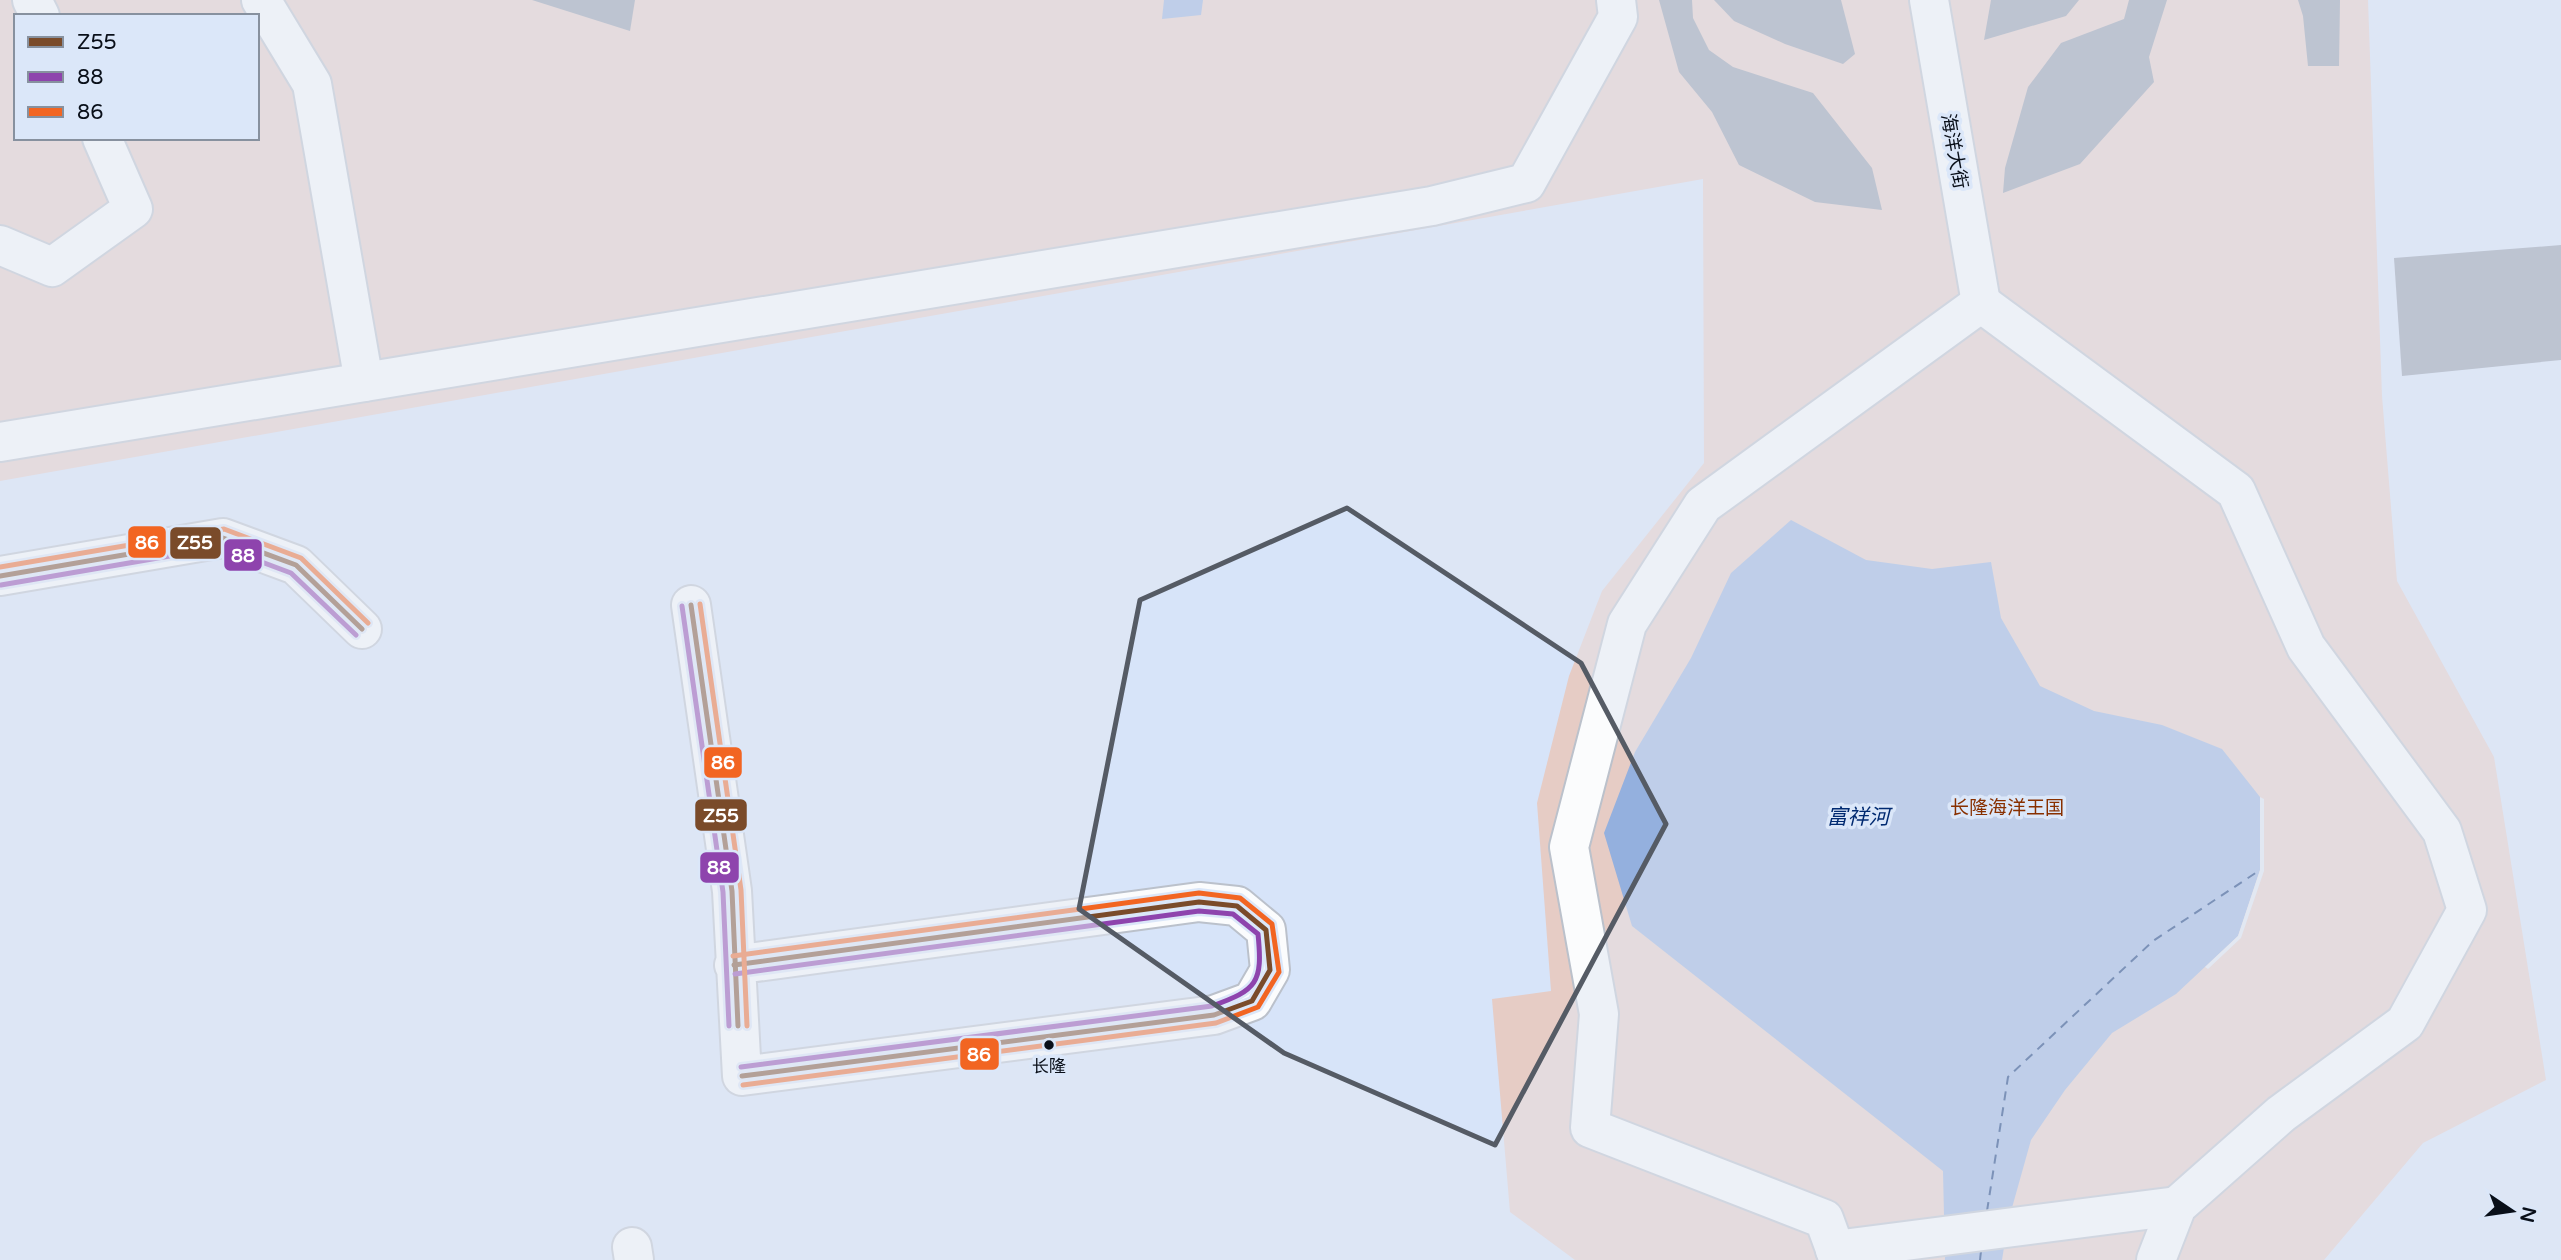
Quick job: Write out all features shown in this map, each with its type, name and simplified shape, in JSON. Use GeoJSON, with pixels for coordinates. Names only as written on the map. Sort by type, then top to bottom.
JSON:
{"type":"FeatureCollection","features":[{"type":"Feature","properties":{"kind":"street"},"geometry":{"type":"LineString","coordinates":[[261,0],[312,84],[364,382]]}},
{"type":"Feature","properties":{"kind":"street"},"geometry":{"type":"LineString","coordinates":[[0,442],[1432,206],[1526,183],[1618,17],[1616,0]]}},
{"type":"Feature","properties":{"kind":"street","name":"海洋大街"},"geometry":{"type":"LineString","coordinates":[[1929,0],[1981,303]]}},
{"type":"Feature","properties":{"kind":"street"},"geometry":{"type":"LineString","coordinates":[[0,245],[52,267],[133,209],[103,140]]}},
{"type":"Feature","properties":{"kind":"street"},"geometry":{"type":"LineString","coordinates":[[2156,1260],[2177,1206],[2281,1114],[2405,1023],[2467,911],[2442,831],[2306,647],[2236,491],[1981,303],[1703,505],[1627,624],[1569,847],[1599,1014],[1590,1128],[1824,1219],[1837,1255],[2177,1206]]}},
{"type":"Feature","properties":{"kind":"street"},"geometry":{"type":"LineString","coordinates":[[0,576],[223,538],[296,565],[362,629]]}},
{"type":"Feature","properties":{"kind":"street"},"geometry":{"type":"LineString","coordinates":[[691,606],[732,891],[734,965],[742,1076],[1214,1015],[1252,1001],[1270,970],[1266,930],[1237,906],[1199,902],[734,965]]}},
{"type":"Feature","properties":{"kind":"highlighted area"},"geometry":{"type":"Polygon","coordinates":[[[1347,508],[1581,663],[1666,824],[1495,1145],[1284,1053],[1079,909],[1140,600],[1347,508]]]}},
{"type":"Feature","properties":{"kind":"shaded area"},"geometry":{"type":"Polygon","coordinates":[[[0,0],[2561,0],[2561,1260],[0,1260],[0,0]]]}},
{"type":"Feature","properties":{"kind":"green space","name":"长隆海洋王国"},"geometry":{"type":"Polygon","coordinates":[[[0,0],[2368,0],[2382,396],[2397,581],[2494,757],[2546,1080],[2423,1143],[2324,1260],[1575,1260],[1510,1212],[1492,999],[1551,991],[1537,803],[1569,676],[1602,591],[1704,463],[1703,179],[0,481],[0,0]]]}},
{"type":"Feature","properties":{"kind":"water"},"geometry":{"type":"Polygon","coordinates":[[[1164,0],[1203,0],[1201,15],[1162,19],[1164,0]]]}},
{"type":"Feature","properties":{"kind":"water","name":"富祥河"},"geometry":{"type":"Polygon","coordinates":[[[1791,520],[1866,560],[1932,569],[1991,562],[2001,618],[2040,686],[2094,711],[2162,725],[2222,749],[2260,797],[2260,870],[2238,936],[2176,994],[2112,1033],[2065,1090],[2031,1140],[2008,1222],[2002,1260],[1945,1260],[1943,1171],[1632,926],[1604,833],[1635,752],[1691,658],[1731,573],[1791,520]]]}},
{"type":"Feature","properties":{"kind":"pier"},"geometry":{"type":"Polygon","coordinates":[[[2260,797],[2264,799],[2264,871],[2241,938],[2208,969],[2205,967],[2238,936],[2260,870],[2260,797]]]}},
{"type":"Feature","properties":{"kind":"building"},"geometry":{"type":"Polygon","coordinates":[[[532,0],[635,0],[630,31],[532,0]]]}},
{"type":"Feature","properties":{"kind":"building"},"geometry":{"type":"Polygon","coordinates":[[[1659,0],[1692,0],[1693,18],[1709,50],[1733,67],[1813,93],[1872,168],[1882,210],[1815,202],[1739,165],[1712,112],[1679,72],[1659,0]]]}},
{"type":"Feature","properties":{"kind":"building"},"geometry":{"type":"Polygon","coordinates":[[[1714,0],[1841,0],[1855,54],[1843,64],[1785,44],[1734,21],[1714,0]]]}},
{"type":"Feature","properties":{"kind":"building"},"geometry":{"type":"Polygon","coordinates":[[[1991,0],[2079,0],[2066,16],[1984,40],[1991,0]]]}},
{"type":"Feature","properties":{"kind":"building"},"geometry":{"type":"Polygon","coordinates":[[[2129,0],[2167,0],[2149,57],[2154,82],[2080,164],[2003,193],[2005,168],[2028,87],[2061,43],[2124,19],[2129,0]]]}},
{"type":"Feature","properties":{"kind":"building"},"geometry":{"type":"Polygon","coordinates":[[[2298,0],[2340,0],[2339,66],[2308,66],[2303,16],[2298,0]]]}},
{"type":"Feature","properties":{"kind":"building"},"geometry":{"type":"Polygon","coordinates":[[[2561,245],[2561,360],[2402,376],[2394,258],[2561,245]]]}},
{"type":"Feature","properties":{"kind":"ferry route"},"geometry":{"type":"LineString","coordinates":[[1987,1211],[2008,1077],[2153,941],[2260,870]]}},
{"type":"Feature","properties":{"kind":"ferry route"},"geometry":{"type":"LineString","coordinates":[[1980,1260],[1981,1251]]}},
{"type":"Feature","properties":{"kind":"transit line","name":"86"},"geometry":{"type":"LineString","coordinates":[[0,567],[224,529],[301,558],[368,623]]}},
{"type":"Feature","properties":{"kind":"transit line","name":"Z55"},"geometry":{"type":"LineString","coordinates":[[0,576],[223,538],[296,565],[362,629]]}},
{"type":"Feature","properties":{"kind":"transit line","name":"88"},"geometry":{"type":"LineString","coordinates":[[1,585],[222,547],[291,573],[356,635]]}},
{"type":"Feature","properties":{"kind":"transit line","name":"86"},"geometry":{"type":"LineString","coordinates":[[700,604],[741,890],[747,1026]]}},
{"type":"Feature","properties":{"kind":"transit line","name":"Z55"},"geometry":{"type":"LineString","coordinates":[[691,605],[732,891],[738,1026]]}},
{"type":"Feature","properties":{"kind":"transit line","name":"88"},"geometry":{"type":"LineString","coordinates":[[682,606],[723,892],[729,1026]]}},
{"type":"Feature","properties":{"kind":"transit line","name":"86"},"geometry":{"type":"LineString","coordinates":[[733,956],[1199,893],[1240,898],[1272,924],[1279,972],[1258,1007],[1216,1023],[743,1085]]}},
{"type":"Feature","properties":{"kind":"transit line","name":"Z55"},"geometry":{"type":"LineString","coordinates":[[734,965],[1199,902],[1237,906],[1266,930],[1270,970],[1252,1001],[1214,1015],[742,1076]]}},
{"type":"Feature","properties":{"kind":"transit line","name":"88"},"geometry":{"type":"LineString","coordinates":[[735,974],[1199,911],[1233,914],[1258,934],[1259,964],[1254,982],[1239,995],[1212,1006],[741,1067]]}},
{"type":"Feature","properties":{"kind":"place","name":"长隆"},"geometry":{"type":"Point","coordinates":[1049,1045]}}]}
